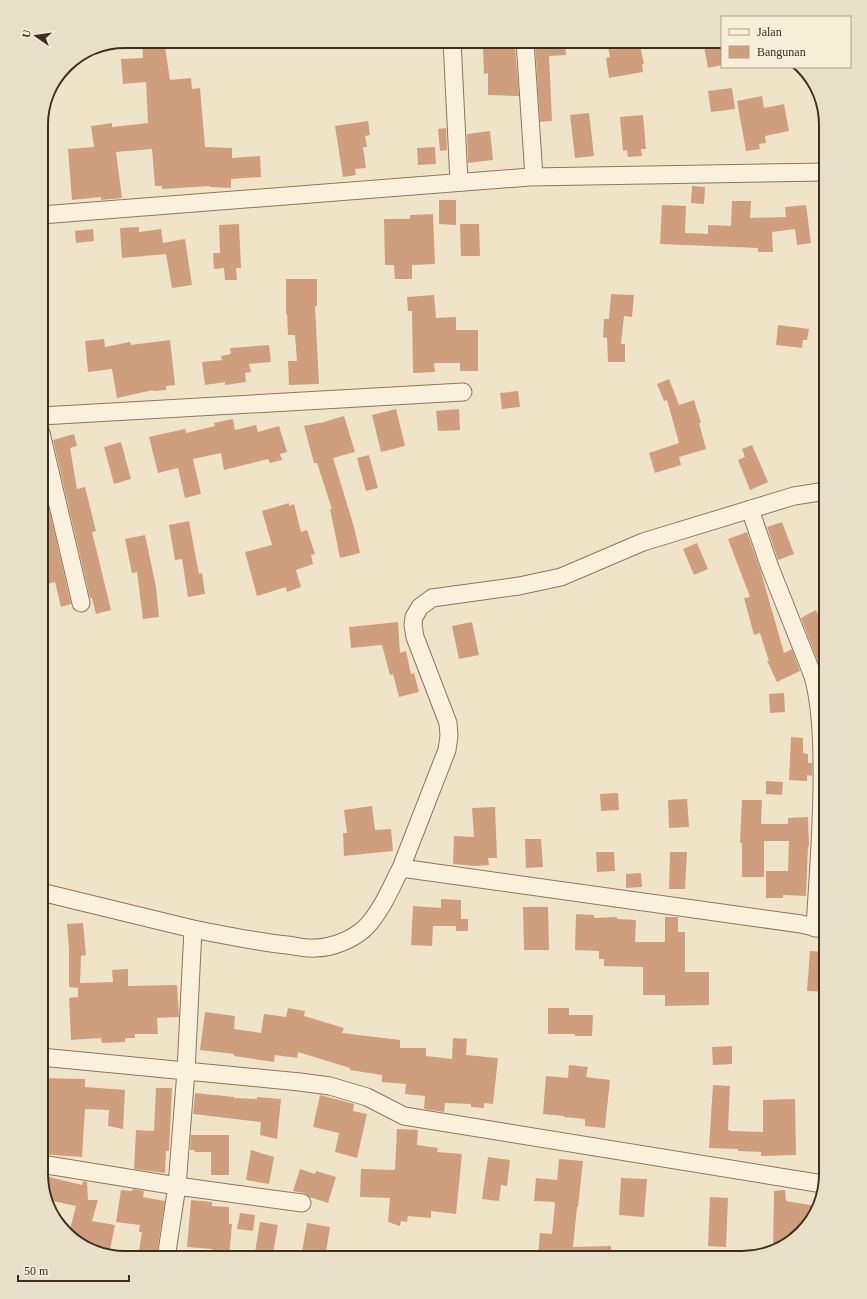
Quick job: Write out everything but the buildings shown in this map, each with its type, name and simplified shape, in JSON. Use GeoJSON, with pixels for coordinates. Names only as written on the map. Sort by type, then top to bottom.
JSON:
{"type":"FeatureCollection","features":[{"type":"Feature","properties":{"kind":"street"},"geometry":{"type":"LineString","coordinates":[[452,48],[459,182]]}},
{"type":"Feature","properties":{"kind":"street"},"geometry":{"type":"LineString","coordinates":[[525,48],[534,177]]}},
{"type":"Feature","properties":{"kind":"street"},"geometry":{"type":"LineString","coordinates":[[48,213],[534,177],[819,172]]}},
{"type":"Feature","properties":{"kind":"street"},"geometry":{"type":"LineString","coordinates":[[48,416],[463,392]]}},
{"type":"Feature","properties":{"kind":"street"},"geometry":{"type":"LineString","coordinates":[[48,463],[81,603]]}},
{"type":"Feature","properties":{"kind":"street"},"geometry":{"type":"LineString","coordinates":[[48,894],[194,929],[273,944],[315,948],[336,944],[354,937],[367,926],[376,914],[401,868],[447,750],[449,736],[448,723],[415,637],[413,625],[414,617],[420,607],[432,598],[519,586],[561,577],[643,542],[794,496],[819,492]]}},
{"type":"Feature","properties":{"kind":"street"},"geometry":{"type":"LineString","coordinates":[[750,509],[769,565],[813,676],[818,693],[819,704]]}},
{"type":"Feature","properties":{"kind":"street"},"geometry":{"type":"LineString","coordinates":[[401,868],[801,924],[819,929]]}},
{"type":"Feature","properties":{"kind":"street"},"geometry":{"type":"LineString","coordinates":[[167,1251],[177,1186],[186,1071],[194,929]]}},
{"type":"Feature","properties":{"kind":"street"},"geometry":{"type":"LineString","coordinates":[[48,1058],[330,1086],[367,1097],[404,1116],[818,1183]]}},
{"type":"Feature","properties":{"kind":"street"},"geometry":{"type":"LineString","coordinates":[[48,1165],[177,1186],[302,1203]]}}]}
